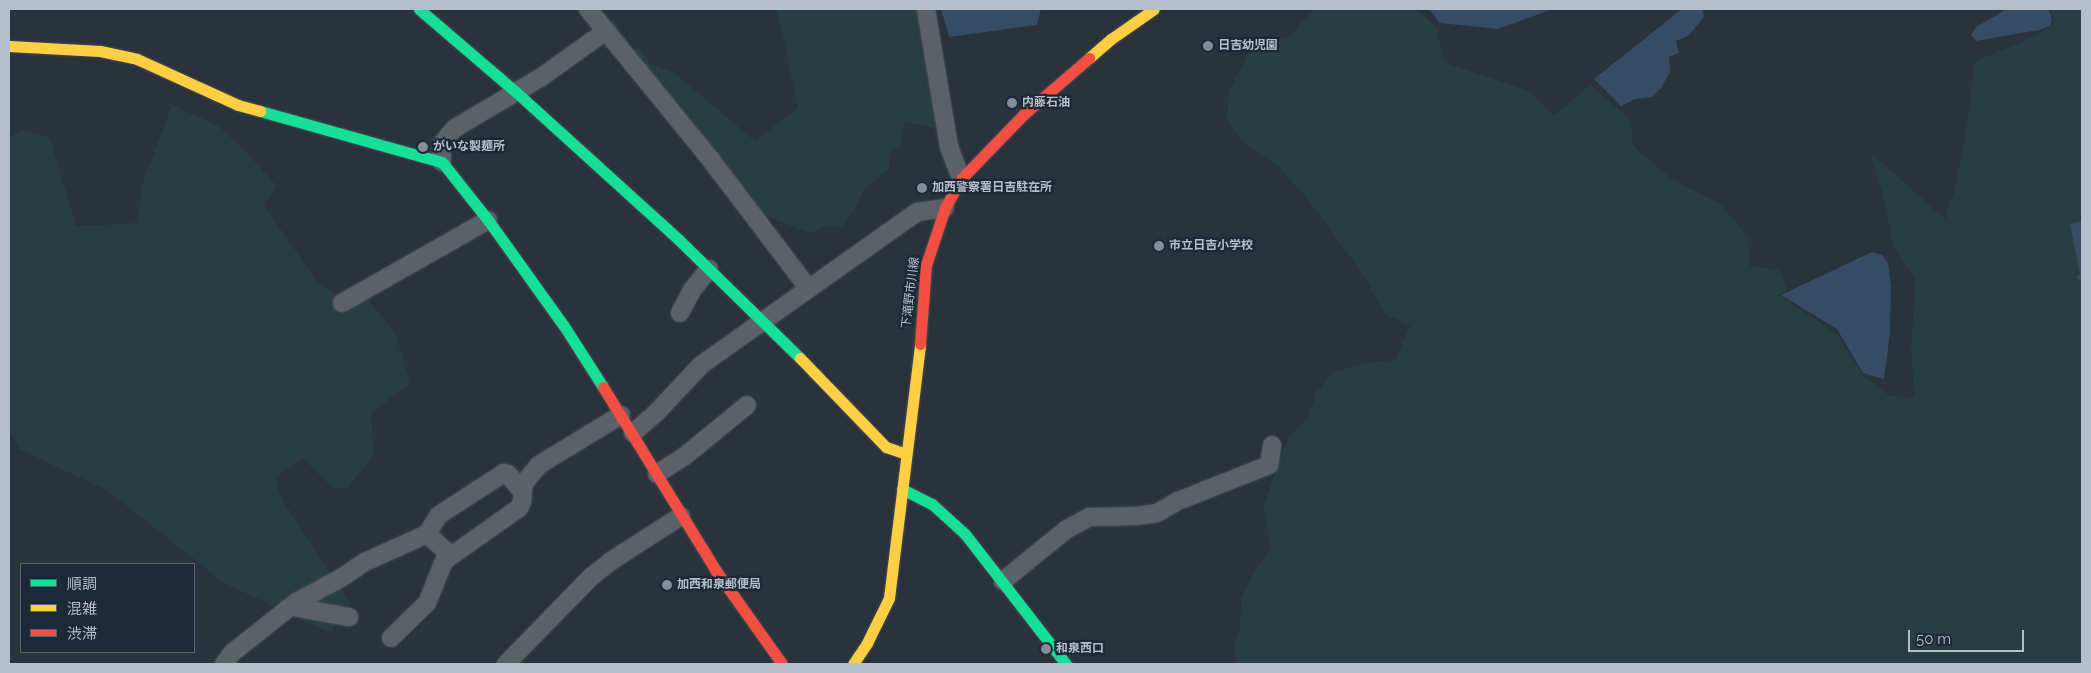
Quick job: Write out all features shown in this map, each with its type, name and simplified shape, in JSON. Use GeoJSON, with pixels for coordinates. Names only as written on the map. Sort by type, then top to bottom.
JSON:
{"type":"FeatureCollection","features":[{"type":"Feature","properties":{"kind":"street"},"geometry":{"type":"LineString","coordinates":[[420,9],[516,92],[709,269],[764,321],[886,447],[906,454]]}},
{"type":"Feature","properties":{"kind":"street"},"geometry":{"type":"LineString","coordinates":[[588,9],[711,160],[808,288]]}},
{"type":"Feature","properties":{"kind":"street"},"geometry":{"type":"LineString","coordinates":[[926,9],[948,147],[961,178]]}},
{"type":"Feature","properties":{"kind":"street","name":"下滝野市川線"},"geometry":{"type":"LineString","coordinates":[[853,664],[867,643],[889,598],[919,350],[926,265],[945,208],[961,178],[1024,114],[1111,39],[1154,9]]}},
{"type":"Feature","properties":{"kind":"street"},"geometry":{"type":"LineString","coordinates":[[606,31],[540,78],[455,128],[440,145],[442,162],[488,220],[564,326],[633,434],[716,571],[782,664]]}},
{"type":"Feature","properties":{"kind":"street"},"geometry":{"type":"LineString","coordinates":[[9,48],[100,51],[137,59],[238,106],[442,162]]}},
{"type":"Feature","properties":{"kind":"street"},"geometry":{"type":"LineString","coordinates":[[633,434],[657,412],[701,365],[917,212],[945,208]]}},
{"type":"Feature","properties":{"kind":"street"},"geometry":{"type":"LineString","coordinates":[[342,303],[488,220]]}},
{"type":"Feature","properties":{"kind":"street"},"geometry":{"type":"LineString","coordinates":[[680,313],[692,290],[709,269]]}},
{"type":"Feature","properties":{"kind":"street"},"geometry":{"type":"LineString","coordinates":[[657,474],[685,456],[747,406]]}},
{"type":"Feature","properties":{"kind":"street"},"geometry":{"type":"LineString","coordinates":[[391,638],[427,603],[444,560],[514,514],[522,502],[524,483],[539,465],[621,415]]}},
{"type":"Feature","properties":{"kind":"street"},"geometry":{"type":"LineString","coordinates":[[1003,582],[1068,529],[1090,516],[1136,516],[1156,513],[1186,497],[1269,465],[1272,445]]}},
{"type":"Feature","properties":{"kind":"street"},"geometry":{"type":"LineString","coordinates":[[224,664],[232,653],[295,602],[341,578],[365,562],[427,534],[439,515],[504,473],[508,474],[520,489],[523,488]]}},
{"type":"Feature","properties":{"kind":"street"},"geometry":{"type":"LineString","coordinates":[[902,489],[932,504],[965,534],[1066,664]]}},
{"type":"Feature","properties":{"kind":"street"},"geometry":{"type":"LineString","coordinates":[[506,664],[592,576],[611,561],[681,516]]}},
{"type":"Feature","properties":{"kind":"street"},"geometry":{"type":"LineString","coordinates":[[427,534],[450,555]]}},
{"type":"Feature","properties":{"kind":"street"},"geometry":{"type":"LineString","coordinates":[[295,602],[298,608],[348,617]]}},
{"type":"Feature","properties":{"kind":"green space"},"geometry":{"type":"Polygon","coordinates":[[[777,9],[919,9],[939,129],[905,122],[901,144],[889,155],[889,169],[864,189],[856,207],[842,227],[822,227],[811,233],[770,218],[734,183],[607,27],[612,17],[632,49],[641,49],[650,64],[673,72],[755,141],[798,108],[777,9]]]}},
{"type":"Feature","properties":{"kind":"green space"},"geometry":{"type":"Polygon","coordinates":[[[1313,9],[1416,9],[1436,27],[1444,62],[1529,91],[1554,116],[1590,85],[1631,120],[1633,146],[1672,179],[1719,203],[1748,236],[1750,266],[1779,270],[1787,290],[1779,295],[1836,333],[1863,375],[1890,396],[1914,397],[1911,348],[1915,280],[1893,245],[1885,203],[1870,152],[1945,219],[1955,188],[1967,127],[1975,61],[2020,43],[2051,27],[2054,19],[2050,9],[2082,9],[2082,664],[1237,664],[1234,644],[1240,629],[1241,598],[1255,570],[1271,549],[1263,507],[1288,438],[1308,418],[1316,393],[1333,372],[1371,362],[1395,360],[1410,326],[1385,314],[1362,273],[1306,197],[1277,165],[1242,142],[1227,120],[1229,90],[1252,47],[1289,37],[1313,9]]]}},
{"type":"Feature","properties":{"kind":"green space"},"geometry":{"type":"Polygon","coordinates":[[[172,105],[219,126],[247,153],[277,186],[264,205],[318,283],[344,300],[365,295],[396,335],[410,383],[371,414],[374,454],[348,488],[333,488],[303,458],[276,477],[276,483],[284,502],[351,605],[331,633],[224,583],[108,491],[19,449],[9,430],[9,138],[21,130],[50,138],[76,226],[137,223],[143,183],[172,105]]]}},
{"type":"Feature","properties":{"kind":"water"},"geometry":{"type":"Polygon","coordinates":[[[941,9],[1041,9],[1037,25],[949,37],[941,9]]]}},
{"type":"Feature","properties":{"kind":"water"},"geometry":{"type":"Polygon","coordinates":[[[1429,9],[1553,9],[1498,29],[1440,23],[1429,9]]]}},
{"type":"Feature","properties":{"kind":"water"},"geometry":{"type":"Polygon","coordinates":[[[1682,9],[1702,9],[1704,17],[1688,36],[1676,41],[1679,53],[1669,57],[1670,72],[1661,88],[1652,97],[1635,99],[1621,106],[1594,79],[1682,9]]]}},
{"type":"Feature","properties":{"kind":"water"},"geometry":{"type":"Polygon","coordinates":[[[2007,9],[2049,9],[2052,20],[2050,26],[2039,30],[1976,41],[1971,35],[1976,27],[2007,9]]]}},
{"type":"Feature","properties":{"kind":"water"},"geometry":{"type":"Polygon","coordinates":[[[2082,221],[2081,291],[2081,281],[2076,278],[2080,274],[2070,224],[2082,221]]]}},
{"type":"Feature","properties":{"kind":"water"},"geometry":{"type":"Polygon","coordinates":[[[1872,252],[1882,255],[1888,263],[1891,286],[1890,333],[1884,379],[1863,373],[1837,329],[1781,295],[1872,252]]]}},
{"type":"Feature","properties":{"kind":"traffic: fast"},"geometry":{"type":"LineString","coordinates":[[419,9],[516,92],[678,239],[800,358]]}},
{"type":"Feature","properties":{"kind":"traffic: fast"},"geometry":{"type":"LineString","coordinates":[[260,111],[442,162],[488,220],[564,326],[603,387]]}},
{"type":"Feature","properties":{"kind":"traffic: fast"},"geometry":{"type":"LineString","coordinates":[[902,489],[932,504],[965,534],[1066,664]]}},
{"type":"Feature","properties":{"kind":"traffic: slow"},"geometry":{"type":"LineString","coordinates":[[1089,58],[1111,39],[1154,9]]}},
{"type":"Feature","properties":{"kind":"traffic: slow"},"geometry":{"type":"LineString","coordinates":[[9,46],[100,51],[137,59],[238,105],[260,111]]}},
{"type":"Feature","properties":{"kind":"traffic: slow"},"geometry":{"type":"LineString","coordinates":[[853,664],[867,643],[889,598],[920,344]]}},
{"type":"Feature","properties":{"kind":"traffic: slow"},"geometry":{"type":"LineString","coordinates":[[800,358],[886,447],[906,454]]}},
{"type":"Feature","properties":{"kind":"traffic: jam"},"geometry":{"type":"LineString","coordinates":[[920,344],[926,265],[945,208],[961,179],[1024,114],[1089,58]]}},
{"type":"Feature","properties":{"kind":"traffic: jam"},"geometry":{"type":"LineString","coordinates":[[603,387],[716,571],[782,664]]}},
{"type":"Feature","properties":{"kind":"place","name":"日吉幼児園"},"geometry":{"type":"Point","coordinates":[1208,46]}},
{"type":"Feature","properties":{"kind":"place","name":"内藤石油"},"geometry":{"type":"Point","coordinates":[1012,103]}},
{"type":"Feature","properties":{"kind":"place","name":"がいな製麺所"},"geometry":{"type":"Point","coordinates":[423,147]}},
{"type":"Feature","properties":{"kind":"place","name":"加西警察署日吉駐在所"},"geometry":{"type":"Point","coordinates":[922,188]}},
{"type":"Feature","properties":{"kind":"place","name":"市立日吉小学校"},"geometry":{"type":"Point","coordinates":[1159,246]}},
{"type":"Feature","properties":{"kind":"place","name":"加西和泉郵便局"},"geometry":{"type":"Point","coordinates":[667,585]}},
{"type":"Feature","properties":{"kind":"place","name":"和泉西口"},"geometry":{"type":"Point","coordinates":[1046,649]}}]}
